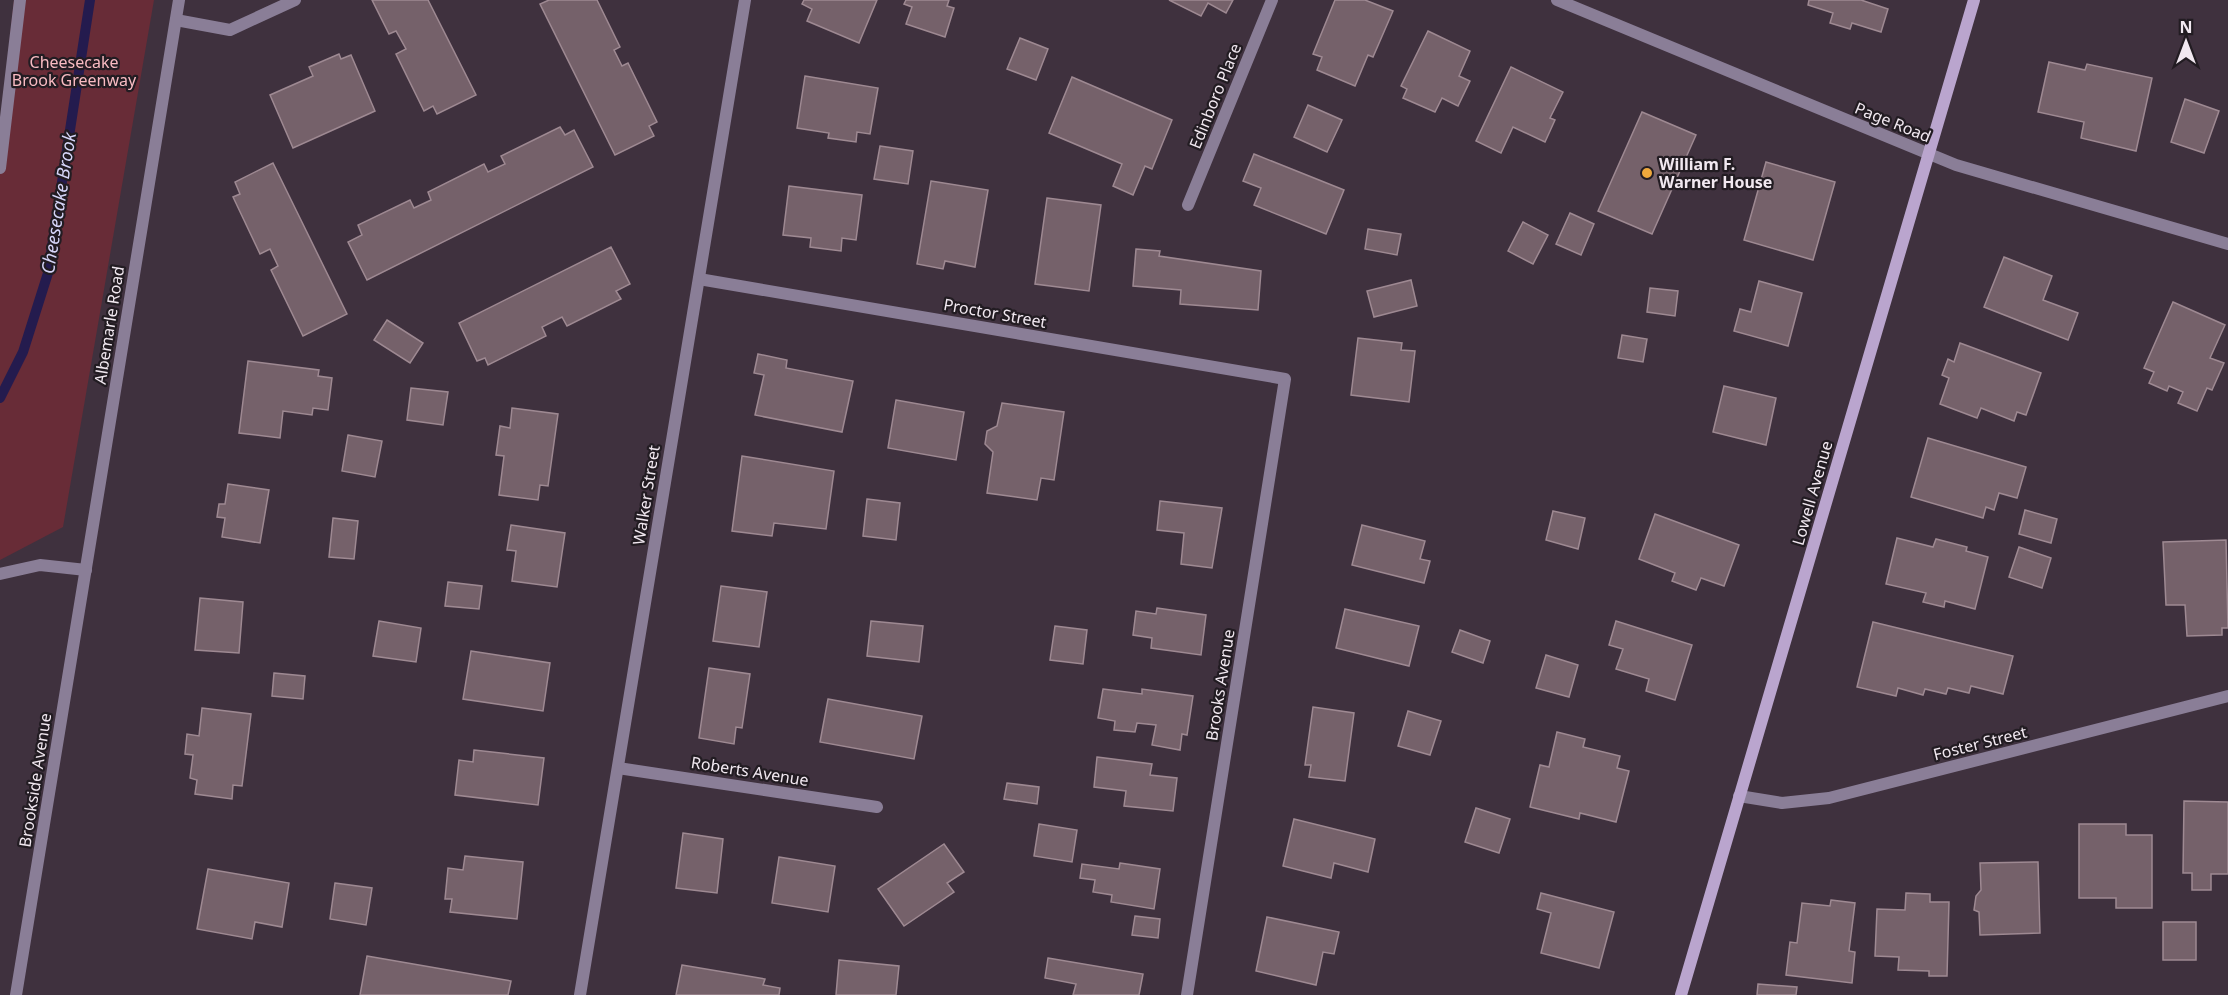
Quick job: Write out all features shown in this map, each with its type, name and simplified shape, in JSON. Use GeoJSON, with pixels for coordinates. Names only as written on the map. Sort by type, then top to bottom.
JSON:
{"type":"FeatureCollection","features":[{"type":"Feature","properties":{"kind":"street"},"geometry":{"type":"LineString","coordinates":[[0,168],[20,0]]}},
{"type":"Feature","properties":{"kind":"street","name":"Albemarle Road"},"geometry":{"type":"LineString","coordinates":[[86,570],[179,0]]}},
{"type":"Feature","properties":{"kind":"street"},"geometry":{"type":"LineString","coordinates":[[176,20],[230,30],[295,0]]}},
{"type":"Feature","properties":{"kind":"street","name":"Walker Street"},"geometry":{"type":"LineString","coordinates":[[580,995],[746,0]]}},
{"type":"Feature","properties":{"kind":"street","name":"Edinboro Place"},"geometry":{"type":"LineString","coordinates":[[1188,205],[1272,0]]}},
{"type":"Feature","properties":{"kind":"street","name":"Page Road"},"geometry":{"type":"LineString","coordinates":[[1557,0],[1929,154],[2015,184],[2228,244]]}},
{"type":"Feature","properties":{"kind":"street","name":"Lowell Avenue"},"geometry":{"type":"LineString","coordinates":[[1681,995],[1974,0]]}},
{"type":"Feature","properties":{"kind":"street","name":"Proctor Street"},"geometry":{"type":"LineString","coordinates":[[699,279],[1285,379]]}},
{"type":"Feature","properties":{"kind":"street","name":"Brooks Avenue"},"geometry":{"type":"LineString","coordinates":[[1187,995],[1285,379]]}},
{"type":"Feature","properties":{"kind":"street"},"geometry":{"type":"LineString","coordinates":[[0,574],[40,565],[86,570]]}},
{"type":"Feature","properties":{"kind":"street","name":"Brookside Avenue"},"geometry":{"type":"LineString","coordinates":[[16,995],[86,570]]}},
{"type":"Feature","properties":{"kind":"street","name":"Foster Street"},"geometry":{"type":"LineString","coordinates":[[1739,796],[1782,803],[1829,798],[2228,696]]}},
{"type":"Feature","properties":{"kind":"street","name":"Roberts Avenue"},"geometry":{"type":"LineString","coordinates":[[618,768],[877,807]]}},
{"type":"Feature","properties":{"kind":"green space","name":"Cheesecake Brook Greenway"},"geometry":{"type":"Polygon","coordinates":[[[14,0],[154,0],[63,527],[0,560],[0,127],[14,0]]]}},
{"type":"Feature","properties":{"kind":"building"},"geometry":{"type":"Polygon","coordinates":[[[372,0],[428,0],[476,95],[437,114],[433,106],[424,111],[396,54],[406,49],[396,31],[389,34],[372,0]]]}},
{"type":"Feature","properties":{"kind":"building"},"geometry":{"type":"Polygon","coordinates":[[[549,0],[597,0],[620,47],[614,50],[622,66],[628,63],[657,122],[649,126],[654,136],[615,155],[540,4],[549,0]]]}},
{"type":"Feature","properties":{"kind":"building"},"geometry":{"type":"Polygon","coordinates":[[[804,0],[877,0],[859,43],[807,21],[812,9],[802,4],[804,0]]]}},
{"type":"Feature","properties":{"kind":"building"},"geometry":{"type":"Polygon","coordinates":[[[906,0],[949,0],[947,6],[954,8],[945,37],[906,24],[912,7],[904,4],[906,0]]]}},
{"type":"Feature","properties":{"kind":"building"},"geometry":{"type":"Polygon","coordinates":[[[1169,0],[1233,0],[1226,13],[1208,3],[1201,16],[1169,0]]]}},
{"type":"Feature","properties":{"kind":"building"},"geometry":{"type":"Polygon","coordinates":[[[1335,0],[1365,0],[1393,11],[1373,57],[1368,55],[1355,86],[1317,70],[1322,57],[1313,54],[1335,0]]]}},
{"type":"Feature","properties":{"kind":"building"},"geometry":{"type":"Polygon","coordinates":[[[1809,0],[1861,0],[1888,9],[1881,32],[1852,23],[1850,29],[1830,23],[1833,13],[1808,5],[1809,0]]]}},
{"type":"Feature","properties":{"kind":"building"},"geometry":{"type":"Polygon","coordinates":[[[1428,31],[1470,51],[1459,76],[1470,81],[1458,106],[1442,98],[1435,112],[1403,98],[1407,89],[1401,86],[1428,31]]]}},
{"type":"Feature","properties":{"kind":"building"},"geometry":{"type":"Polygon","coordinates":[[[1020,38],[1048,49],[1036,80],[1007,69],[1020,38]]]}},
{"type":"Feature","properties":{"kind":"building"},"geometry":{"type":"Polygon","coordinates":[[[339,54],[341,59],[351,55],[375,111],[293,148],[270,95],[313,76],[309,67],[339,54]]]}},
{"type":"Feature","properties":{"kind":"building"},"geometry":{"type":"Polygon","coordinates":[[[2049,62],[2085,70],[2087,64],[2152,78],[2136,151],[2081,138],[2084,122],[2038,112],[2049,62]]]}},
{"type":"Feature","properties":{"kind":"building"},"geometry":{"type":"Polygon","coordinates":[[[1511,67],[1563,92],[1550,118],[1555,120],[1545,142],[1513,127],[1501,153],[1476,141],[1511,67]]]}},
{"type":"Feature","properties":{"kind":"building"},"geometry":{"type":"Polygon","coordinates":[[[805,76],[878,88],[870,134],[857,132],[856,142],[828,138],[829,133],[797,128],[805,76]]]}},
{"type":"Feature","properties":{"kind":"building"},"geometry":{"type":"Polygon","coordinates":[[[1072,77],[1172,120],[1152,169],[1145,166],[1133,195],[1113,186],[1122,164],[1049,133],[1072,77]]]}},
{"type":"Feature","properties":{"kind":"building"},"geometry":{"type":"Polygon","coordinates":[[[2185,99],[2219,111],[2204,153],[2171,142],[2185,99]]]}},
{"type":"Feature","properties":{"kind":"building"},"geometry":{"type":"Polygon","coordinates":[[[1308,105],[1342,120],[1327,152],[1294,137],[1308,105]]]}},
{"type":"Feature","properties":{"kind":"building","name":"William F. Warner House"},"geometry":{"type":"Polygon","coordinates":[[[1642,112],[1696,135],[1652,234],[1598,211],[1642,112]]]}},
{"type":"Feature","properties":{"kind":"building"},"geometry":{"type":"Polygon","coordinates":[[[560,127],[565,135],[574,130],[593,167],[367,280],[348,242],[362,235],[358,225],[410,200],[414,208],[431,200],[428,192],[484,164],[488,172],[505,164],[501,156],[560,127]]]}},
{"type":"Feature","properties":{"kind":"building"},"geometry":{"type":"Polygon","coordinates":[[[880,146],[913,151],[908,184],[874,179],[880,146]]]}},
{"type":"Feature","properties":{"kind":"building"},"geometry":{"type":"Polygon","coordinates":[[[1254,154],[1344,190],[1326,234],[1254,205],[1261,188],[1243,181],[1254,154]]]}},
{"type":"Feature","properties":{"kind":"building"},"geometry":{"type":"Polygon","coordinates":[[[1766,162],[1835,182],[1813,260],[1744,240],[1766,162]]]}},
{"type":"Feature","properties":{"kind":"building"},"geometry":{"type":"Polygon","coordinates":[[[273,163],[347,314],[303,336],[271,270],[278,266],[270,249],[260,254],[233,197],[240,194],[235,182],[273,163]]]}},
{"type":"Feature","properties":{"kind":"building"},"geometry":{"type":"Polygon","coordinates":[[[931,181],[988,190],[975,267],[945,261],[943,269],[917,264],[931,181]]]}},
{"type":"Feature","properties":{"kind":"building"},"geometry":{"type":"Polygon","coordinates":[[[789,186],[862,195],[856,240],[842,238],[841,251],[810,247],[811,238],[783,235],[789,186]]]}},
{"type":"Feature","properties":{"kind":"building"},"geometry":{"type":"Polygon","coordinates":[[[1047,198],[1101,205],[1089,291],[1035,284],[1047,198]]]}},
{"type":"Feature","properties":{"kind":"building"},"geometry":{"type":"Polygon","coordinates":[[[1570,213],[1594,224],[1581,255],[1556,244],[1570,213]]]}},
{"type":"Feature","properties":{"kind":"building"},"geometry":{"type":"Polygon","coordinates":[[[1523,222],[1548,235],[1533,264],[1508,251],[1523,222]]]}},
{"type":"Feature","properties":{"kind":"building"},"geometry":{"type":"Polygon","coordinates":[[[1368,229],[1401,234],[1397,255],[1365,249],[1368,229]]]}},
{"type":"Feature","properties":{"kind":"building"},"geometry":{"type":"Polygon","coordinates":[[[611,247],[630,284],[616,291],[621,299],[567,326],[562,317],[542,327],[546,336],[488,365],[485,358],[477,361],[459,323],[611,247]]]}},
{"type":"Feature","properties":{"kind":"building"},"geometry":{"type":"Polygon","coordinates":[[[1136,249],[1160,251],[1159,256],[1261,271],[1258,310],[1180,304],[1181,290],[1133,286],[1136,249]]]}},
{"type":"Feature","properties":{"kind":"building"},"geometry":{"type":"Polygon","coordinates":[[[2004,257],[2052,276],[2043,300],[2078,313],[2068,340],[1984,307],[2004,257]]]}},
{"type":"Feature","properties":{"kind":"building"},"geometry":{"type":"Polygon","coordinates":[[[1411,280],[1417,306],[1374,317],[1367,291],[1411,280]]]}},
{"type":"Feature","properties":{"kind":"building"},"geometry":{"type":"Polygon","coordinates":[[[1759,281],[1802,293],[1788,346],[1734,331],[1740,309],[1751,312],[1759,281]]]}},
{"type":"Feature","properties":{"kind":"building"},"geometry":{"type":"Polygon","coordinates":[[[1650,288],[1678,291],[1675,316],[1647,312],[1650,288]]]}},
{"type":"Feature","properties":{"kind":"building"},"geometry":{"type":"Polygon","coordinates":[[[2173,302],[2225,325],[2210,358],[2224,363],[2212,390],[2207,388],[2197,411],[2178,403],[2183,392],[2169,386],[2167,391],[2149,383],[2154,372],[2144,368],[2173,302]]]}},
{"type":"Feature","properties":{"kind":"building"},"geometry":{"type":"Polygon","coordinates":[[[387,320],[423,343],[410,363],[374,340],[387,320]]]}},
{"type":"Feature","properties":{"kind":"building"},"geometry":{"type":"Polygon","coordinates":[[[1622,335],[1647,339],[1643,362],[1618,358],[1622,335]]]}},
{"type":"Feature","properties":{"kind":"building"},"geometry":{"type":"Polygon","coordinates":[[[1358,338],[1402,343],[1401,350],[1415,351],[1409,402],[1351,395],[1358,338]]]}},
{"type":"Feature","properties":{"kind":"building"},"geometry":{"type":"Polygon","coordinates":[[[1960,343],[2041,373],[2026,415],[2017,412],[2014,421],[1981,408],[1977,418],[1940,404],[1949,378],[1942,375],[1948,359],[1954,362],[1960,343]]]}},
{"type":"Feature","properties":{"kind":"building"},"geometry":{"type":"Polygon","coordinates":[[[758,354],[787,360],[786,368],[853,381],[842,432],[755,415],[764,375],[754,373],[758,354]]]}},
{"type":"Feature","properties":{"kind":"building"},"geometry":{"type":"Polygon","coordinates":[[[248,361],[319,370],[318,376],[332,378],[328,410],[313,408],[312,415],[283,411],[280,438],[239,433],[248,361]]]}},
{"type":"Feature","properties":{"kind":"building"},"geometry":{"type":"Polygon","coordinates":[[[1724,386],[1776,398],[1766,445],[1713,432],[1724,386]]]}},
{"type":"Feature","properties":{"kind":"building"},"geometry":{"type":"Polygon","coordinates":[[[411,388],[448,392],[443,425],[407,420],[411,388]]]}},
{"type":"Feature","properties":{"kind":"building"},"geometry":{"type":"Polygon","coordinates":[[[896,400],[964,412],[956,460],[888,448],[896,400]]]}},
{"type":"Feature","properties":{"kind":"building"},"geometry":{"type":"Polygon","coordinates":[[[1002,403],[1064,412],[1054,480],[1041,478],[1037,500],[987,493],[993,452],[985,444],[987,431],[997,426],[1002,403]]]}},
{"type":"Feature","properties":{"kind":"building"},"geometry":{"type":"Polygon","coordinates":[[[512,408],[558,414],[548,486],[540,485],[538,500],[499,495],[504,456],[496,455],[500,426],[510,428],[512,408]]]}},
{"type":"Feature","properties":{"kind":"building"},"geometry":{"type":"Polygon","coordinates":[[[348,435],[382,441],[375,477],[342,471],[348,435]]]}},
{"type":"Feature","properties":{"kind":"building"},"geometry":{"type":"Polygon","coordinates":[[[1928,438],[2026,467],[2017,498],[1999,493],[1994,510],[1986,507],[1983,518],[1911,497],[1928,438]]]}},
{"type":"Feature","properties":{"kind":"building"},"geometry":{"type":"Polygon","coordinates":[[[742,456],[834,471],[826,529],[774,523],[772,536],[732,531],[742,456]]]}},
{"type":"Feature","properties":{"kind":"building"},"geometry":{"type":"Polygon","coordinates":[[[228,484],[269,490],[260,543],[222,537],[225,518],[217,517],[219,504],[225,504],[228,484]]]}},
{"type":"Feature","properties":{"kind":"building"},"geometry":{"type":"Polygon","coordinates":[[[867,499],[900,503],[896,540],[863,536],[867,499]]]}},
{"type":"Feature","properties":{"kind":"building"},"geometry":{"type":"Polygon","coordinates":[[[1160,501],[1222,508],[1212,568],[1181,564],[1184,533],[1157,530],[1160,501]]]}},
{"type":"Feature","properties":{"kind":"building"},"geometry":{"type":"Polygon","coordinates":[[[2025,510],[2057,519],[2051,543],[2019,534],[2025,510]]]}},
{"type":"Feature","properties":{"kind":"building"},"geometry":{"type":"Polygon","coordinates":[[[1553,511],[1585,518],[1578,549],[1546,540],[1553,511]]]}},
{"type":"Feature","properties":{"kind":"building"},"geometry":{"type":"Polygon","coordinates":[[[1655,514],[1739,545],[1724,586],[1701,578],[1696,590],[1672,581],[1675,573],[1639,559],[1655,514]]]}},
{"type":"Feature","properties":{"kind":"building"},"geometry":{"type":"Polygon","coordinates":[[[333,518],[358,521],[354,559],[329,557],[333,518]]]}},
{"type":"Feature","properties":{"kind":"building"},"geometry":{"type":"Polygon","coordinates":[[[511,525],[565,533],[557,587],[512,581],[516,551],[507,550],[511,525]]]}},
{"type":"Feature","properties":{"kind":"building"},"geometry":{"type":"Polygon","coordinates":[[[1362,525],[1425,541],[1420,559],[1430,561],[1424,583],[1352,565],[1362,525]]]}},
{"type":"Feature","properties":{"kind":"building"},"geometry":{"type":"Polygon","coordinates":[[[1897,538],[1933,547],[1936,539],[1967,547],[1966,551],[1988,557],[1975,609],[1945,601],[1944,607],[1923,602],[1926,593],[1886,584],[1897,538]]]}},
{"type":"Feature","properties":{"kind":"building"},"geometry":{"type":"Polygon","coordinates":[[[2226,540],[2228,628],[2222,628],[2222,635],[2187,636],[2185,605],[2166,605],[2163,542],[2226,540]]]}},
{"type":"Feature","properties":{"kind":"building"},"geometry":{"type":"Polygon","coordinates":[[[2019,547],[2051,558],[2042,588],[2009,577],[2019,547]]]}},
{"type":"Feature","properties":{"kind":"building"},"geometry":{"type":"Polygon","coordinates":[[[448,582],[482,586],[479,609],[445,606],[448,582]]]}},
{"type":"Feature","properties":{"kind":"building"},"geometry":{"type":"Polygon","coordinates":[[[721,586],[767,592],[759,647],[713,641],[721,586]]]}},
{"type":"Feature","properties":{"kind":"building"},"geometry":{"type":"Polygon","coordinates":[[[200,598],[243,602],[239,653],[195,650],[200,598]]]}},
{"type":"Feature","properties":{"kind":"building"},"geometry":{"type":"Polygon","coordinates":[[[1157,608],[1206,615],[1201,655],[1151,648],[1152,638],[1133,635],[1136,611],[1156,614],[1157,608]]]}},
{"type":"Feature","properties":{"kind":"building"},"geometry":{"type":"Polygon","coordinates":[[[1345,609],[1419,626],[1409,666],[1336,648],[1345,609]]]}},
{"type":"Feature","properties":{"kind":"building"},"geometry":{"type":"Polygon","coordinates":[[[379,621],[421,628],[416,662],[373,656],[379,621]]]}},
{"type":"Feature","properties":{"kind":"building"},"geometry":{"type":"Polygon","coordinates":[[[871,621],[923,626],[919,662],[867,656],[871,621]]]}},
{"type":"Feature","properties":{"kind":"building"},"geometry":{"type":"Polygon","coordinates":[[[1616,621],[1692,645],[1675,700],[1646,691],[1649,679],[1616,669],[1623,649],[1609,645],[1616,621]]]}},
{"type":"Feature","properties":{"kind":"building"},"geometry":{"type":"Polygon","coordinates":[[[1873,622],[2013,656],[2003,694],[1971,686],[1969,693],[1948,688],[1946,694],[1925,689],[1923,695],[1898,688],[1896,696],[1857,687],[1873,622]]]}},
{"type":"Feature","properties":{"kind":"building"},"geometry":{"type":"Polygon","coordinates":[[[1055,626],[1087,630],[1083,664],[1050,660],[1055,626]]]}},
{"type":"Feature","properties":{"kind":"building"},"geometry":{"type":"Polygon","coordinates":[[[1460,630],[1490,641],[1483,663],[1452,652],[1460,630]]]}},
{"type":"Feature","properties":{"kind":"building"},"geometry":{"type":"Polygon","coordinates":[[[471,651],[550,663],[543,711],[463,699],[471,651]]]}},
{"type":"Feature","properties":{"kind":"building"},"geometry":{"type":"Polygon","coordinates":[[[1546,655],[1578,665],[1569,697],[1536,688],[1546,655]]]}},
{"type":"Feature","properties":{"kind":"building"},"geometry":{"type":"Polygon","coordinates":[[[709,668],[750,674],[742,728],[736,727],[734,744],[699,738],[709,668]]]}},
{"type":"Feature","properties":{"kind":"building"},"geometry":{"type":"Polygon","coordinates":[[[274,673],[305,676],[303,699],[272,696],[274,673]]]}},
{"type":"Feature","properties":{"kind":"building"},"geometry":{"type":"Polygon","coordinates":[[[1103,689],[1142,694],[1142,689],[1193,696],[1187,735],[1182,734],[1180,750],[1152,745],[1156,725],[1137,723],[1135,732],[1114,730],[1115,721],[1098,718],[1103,689]]]}},
{"type":"Feature","properties":{"kind":"building"},"geometry":{"type":"Polygon","coordinates":[[[828,699],[922,716],[914,759],[820,742],[828,699]]]}},
{"type":"Feature","properties":{"kind":"building"},"geometry":{"type":"Polygon","coordinates":[[[1313,707],[1354,713],[1345,781],[1309,777],[1311,765],[1305,765],[1313,707]]]}},
{"type":"Feature","properties":{"kind":"building"},"geometry":{"type":"Polygon","coordinates":[[[202,708],[251,714],[242,786],[233,785],[232,799],[195,794],[197,780],[190,778],[193,755],[185,754],[187,734],[199,736],[202,708]]]}},
{"type":"Feature","properties":{"kind":"building"},"geometry":{"type":"Polygon","coordinates":[[[1408,711],[1441,721],[1430,755],[1398,746],[1408,711]]]}},
{"type":"Feature","properties":{"kind":"building"},"geometry":{"type":"Polygon","coordinates":[[[1557,732],[1585,739],[1583,747],[1620,756],[1617,768],[1629,771],[1616,822],[1580,813],[1579,819],[1530,807],[1540,765],[1549,767],[1557,732]]]}},
{"type":"Feature","properties":{"kind":"building"},"geometry":{"type":"Polygon","coordinates":[[[474,750],[544,758],[538,805],[455,795],[459,760],[473,762],[474,750]]]}},
{"type":"Feature","properties":{"kind":"building"},"geometry":{"type":"Polygon","coordinates":[[[1097,757],[1152,764],[1150,775],[1177,778],[1173,811],[1124,806],[1126,791],[1094,787],[1097,757]]]}},
{"type":"Feature","properties":{"kind":"building"},"geometry":{"type":"Polygon","coordinates":[[[1007,783],[1039,787],[1037,804],[1004,799],[1007,783]]]}},
{"type":"Feature","properties":{"kind":"building"},"geometry":{"type":"Polygon","coordinates":[[[2184,801],[2228,802],[2228,874],[2211,874],[2211,890],[2192,890],[2192,873],[2183,873],[2184,801]]]}},
{"type":"Feature","properties":{"kind":"building"},"geometry":{"type":"Polygon","coordinates":[[[1476,808],[1510,819],[1499,853],[1465,842],[1476,808]]]}},
{"type":"Feature","properties":{"kind":"building"},"geometry":{"type":"Polygon","coordinates":[[[1294,819],[1375,839],[1368,872],[1334,863],[1331,878],[1283,866],[1294,819]]]}},
{"type":"Feature","properties":{"kind":"building"},"geometry":{"type":"Polygon","coordinates":[[[1039,824],[1077,830],[1072,862],[1034,856],[1039,824]]]}},
{"type":"Feature","properties":{"kind":"building"},"geometry":{"type":"Polygon","coordinates":[[[2079,824],[2126,824],[2126,835],[2152,835],[2152,908],[2116,908],[2116,898],[2079,898],[2079,824]]]}},
{"type":"Feature","properties":{"kind":"building"},"geometry":{"type":"Polygon","coordinates":[[[683,833],[723,839],[717,893],[676,888],[683,833]]]}},
{"type":"Feature","properties":{"kind":"building"},"geometry":{"type":"Polygon","coordinates":[[[944,844],[964,872],[947,883],[954,892],[904,926],[878,889],[944,844]]]}},
{"type":"Feature","properties":{"kind":"building"},"geometry":{"type":"Polygon","coordinates":[[[465,856],[523,862],[517,919],[450,912],[452,899],[445,899],[448,868],[463,870],[465,856]]]}},
{"type":"Feature","properties":{"kind":"building"},"geometry":{"type":"Polygon","coordinates":[[[779,857],[835,866],[828,912],[772,903],[779,857]]]}},
{"type":"Feature","properties":{"kind":"building"},"geometry":{"type":"Polygon","coordinates":[[[2038,862],[2040,933],[1980,935],[1979,912],[1974,910],[1976,896],[1981,890],[1980,863],[2038,862]]]}},
{"type":"Feature","properties":{"kind":"building"},"geometry":{"type":"Polygon","coordinates":[[[1120,863],[1160,869],[1154,909],[1111,902],[1112,895],[1093,892],[1095,880],[1080,878],[1082,864],[1119,869],[1120,863]]]}},
{"type":"Feature","properties":{"kind":"building"},"geometry":{"type":"Polygon","coordinates":[[[208,869],[289,883],[282,927],[255,922],[252,939],[197,929],[208,869]]]}},
{"type":"Feature","properties":{"kind":"building"},"geometry":{"type":"Polygon","coordinates":[[[335,883],[372,888],[366,925],[330,919],[335,883]]]}},
{"type":"Feature","properties":{"kind":"building"},"geometry":{"type":"Polygon","coordinates":[[[1541,893],[1614,912],[1599,968],[1541,953],[1551,913],[1537,909],[1541,893]]]}},
{"type":"Feature","properties":{"kind":"building"},"geometry":{"type":"Polygon","coordinates":[[[1906,893],[1930,894],[1930,902],[1949,902],[1947,976],[1929,976],[1929,971],[1898,970],[1899,957],[1875,956],[1877,909],[1905,910],[1906,893]]]}},
{"type":"Feature","properties":{"kind":"building"},"geometry":{"type":"Polygon","coordinates":[[[1831,900],[1855,903],[1849,951],[1855,952],[1852,983],[1786,975],[1790,942],[1797,943],[1802,903],[1830,906],[1831,900]]]}},
{"type":"Feature","properties":{"kind":"building"},"geometry":{"type":"Polygon","coordinates":[[[1135,916],[1160,919],[1158,938],[1132,935],[1135,916]]]}},
{"type":"Feature","properties":{"kind":"building"},"geometry":{"type":"Polygon","coordinates":[[[1267,917],[1339,932],[1334,954],[1323,952],[1316,985],[1256,971],[1267,917]]]}},
{"type":"Feature","properties":{"kind":"building"},"geometry":{"type":"Polygon","coordinates":[[[2163,922],[2196,922],[2196,960],[2163,960],[2163,922]]]}},
{"type":"Feature","properties":{"kind":"building"},"geometry":{"type":"Polygon","coordinates":[[[367,956],[511,981],[508,995],[360,995],[367,956]]]}},
{"type":"Feature","properties":{"kind":"building"},"geometry":{"type":"Polygon","coordinates":[[[1048,958],[1143,974],[1139,995],[1073,995],[1076,984],[1045,978],[1048,958]]]}},
{"type":"Feature","properties":{"kind":"building"},"geometry":{"type":"Polygon","coordinates":[[[839,960],[899,966],[896,995],[836,995],[839,960]]]}},
{"type":"Feature","properties":{"kind":"building"},"geometry":{"type":"Polygon","coordinates":[[[682,965],[765,979],[763,985],[780,988],[779,995],[676,995],[682,965]]]}},
{"type":"Feature","properties":{"kind":"building"},"geometry":{"type":"Polygon","coordinates":[[[1758,984],[1797,987],[1796,995],[1757,995],[1758,984]]]}},
{"type":"Feature","properties":{"kind":"waterway","name":"Cheesecake Brook"},"geometry":{"type":"LineString","coordinates":[[0,398],[23,352],[48,273],[90,0]]}},
{"type":"Feature","properties":{"kind":"place","name":"William F. Warner House"},"geometry":{"type":"Point","coordinates":[1647,173]}}]}
